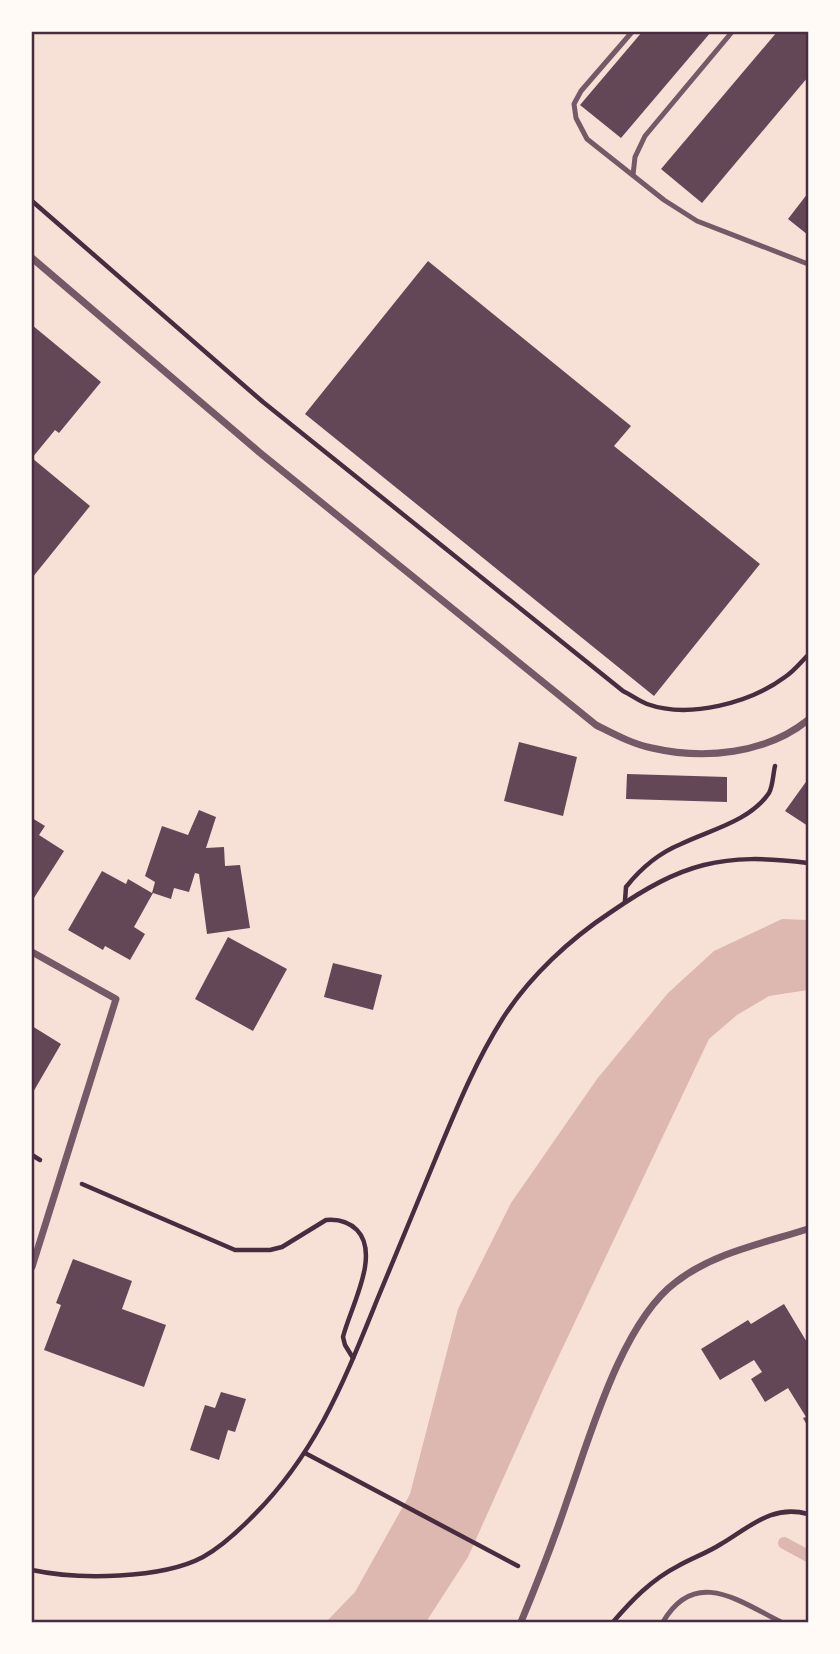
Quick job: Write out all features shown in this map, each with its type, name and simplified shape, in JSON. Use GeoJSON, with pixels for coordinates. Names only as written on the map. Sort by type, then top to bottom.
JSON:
{"type":"FeatureCollection","features":[{"type":"Feature","properties":{"kind":"street"},"geometry":{"type":"LineString","coordinates":[[32,258],[259,452],[596,725],[624,739],[651,748],[678,752],[735,751],[758,747],[780,738],[808,720]]}},
{"type":"Feature","properties":{"kind":"street"},"geometry":{"type":"LineString","coordinates":[[32,952],[116,999],[32,1267]]}},
{"type":"Feature","properties":{"kind":"street"},"geometry":{"type":"LineString","coordinates":[[522,1622],[594,1421],[623,1353],[646,1314],[674,1283],[703,1265],[808,1229]]}},
{"type":"Feature","properties":{"kind":"lane"},"geometry":{"type":"LineString","coordinates":[[632,32],[581,91],[574,104],[576,118],[586,139],[697,221],[808,264]]}},
{"type":"Feature","properties":{"kind":"lane"},"geometry":{"type":"LineString","coordinates":[[633,176],[635,157],[645,136],[732,32]]}},
{"type":"Feature","properties":{"kind":"lane"},"geometry":{"type":"LineString","coordinates":[[663,1622],[676,1604],[689,1594],[706,1592],[726,1594],[781,1622]]}},
{"type":"Feature","properties":{"kind":"path"},"geometry":{"type":"LineString","coordinates":[[32,201],[263,402],[623,691],[647,704],[672,708],[698,709],[723,705],[746,698],[788,676],[808,654]]}},
{"type":"Feature","properties":{"kind":"path"},"geometry":{"type":"LineString","coordinates":[[625,902],[626,887],[656,858],[678,845],[737,819],[752,810],[770,791],[780,738]]}},
{"type":"Feature","properties":{"kind":"path"},"geometry":{"type":"LineString","coordinates":[[32,1570],[90,1575],[133,1575],[179,1568],[205,1556],[228,1540],[269,1501],[320,1429],[354,1358],[464,1091],[503,1017],[537,975],[582,931],[675,873],[702,864],[737,859],[808,863]]}},
{"type":"Feature","properties":{"kind":"path"},"geometry":{"type":"LineString","coordinates":[[79,1182],[235,1250],[270,1250],[282,1247],[326,1220],[353,1226],[365,1240],[367,1252],[365,1268],[344,1337],[345,1345],[354,1358]]}},
{"type":"Feature","properties":{"kind":"path"},"geometry":{"type":"LineString","coordinates":[[305,1453],[520,1567]]}},
{"type":"Feature","properties":{"kind":"path"},"geometry":{"type":"LineString","coordinates":[[614,1622],[646,1587],[662,1575],[723,1543],[759,1519],[780,1511],[796,1510],[808,1514]]}},
{"type":"Feature","properties":{"kind":"shaded area"},"geometry":{"type":"Polygon","coordinates":[[[782,919],[808,920],[808,990],[769,996],[737,1015],[709,1039],[546,1383],[468,1557],[426,1622],[326,1622],[355,1592],[410,1494],[458,1309],[511,1203],[597,1079],[668,993],[714,951],[782,919]]]}},
{"type":"Feature","properties":{"kind":"building"},"geometry":{"type":"Polygon","coordinates":[[[642,32],[711,32],[621,138],[580,105],[642,32]]]}},
{"type":"Feature","properties":{"kind":"building"},"geometry":{"type":"Polygon","coordinates":[[[777,32],[808,32],[808,77],[702,203],[661,169],[777,32]]]}},
{"type":"Feature","properties":{"kind":"building"},"geometry":{"type":"Polygon","coordinates":[[[808,193],[808,235],[788,219],[808,193]]]}},
{"type":"Feature","properties":{"kind":"building"},"geometry":{"type":"Polygon","coordinates":[[[428,261],[631,426],[614,446],[760,564],[654,696],[305,414],[428,261]]]}},
{"type":"Feature","properties":{"kind":"building"},"geometry":{"type":"Polygon","coordinates":[[[32,325],[101,382],[59,433],[55,430],[32,458],[32,325]]]}},
{"type":"Feature","properties":{"kind":"building"},"geometry":{"type":"Polygon","coordinates":[[[32,458],[90,506],[32,578],[32,458]]]}},
{"type":"Feature","properties":{"kind":"building"},"geometry":{"type":"Polygon","coordinates":[[[519,742],[577,757],[563,816],[504,801],[519,742]]]}},
{"type":"Feature","properties":{"kind":"building"},"geometry":{"type":"Polygon","coordinates":[[[627,774],[727,777],[727,802],[626,799],[627,774]]]}},
{"type":"Feature","properties":{"kind":"building"},"geometry":{"type":"Polygon","coordinates":[[[808,779],[808,826],[785,811],[808,779]]]}},
{"type":"Feature","properties":{"kind":"building"},"geometry":{"type":"Polygon","coordinates":[[[199,810],[216,817],[206,848],[224,847],[225,866],[240,865],[250,928],[207,934],[199,874],[195,873],[189,892],[174,888],[171,899],[153,893],[134,927],[145,934],[130,960],[105,946],[103,950],[68,930],[102,871],[126,884],[128,879],[152,893],[155,882],[145,876],[162,826],[188,835],[199,810]]]}},
{"type":"Feature","properties":{"kind":"building"},"geometry":{"type":"Polygon","coordinates":[[[32,818],[45,826],[39,835],[64,851],[32,901],[32,818]]]}},
{"type":"Feature","properties":{"kind":"building"},"geometry":{"type":"Polygon","coordinates":[[[228,937],[287,969],[253,1031],[195,999],[228,937]]]}},
{"type":"Feature","properties":{"kind":"building"},"geometry":{"type":"Polygon","coordinates":[[[333,963],[382,975],[373,1010],[324,997],[333,963]]]}},
{"type":"Feature","properties":{"kind":"building"},"geometry":{"type":"Polygon","coordinates":[[[32,1026],[61,1044],[32,1094],[32,1026]]]}},
{"type":"Feature","properties":{"kind":"building"},"geometry":{"type":"Polygon","coordinates":[[[73,1259],[132,1281],[122,1309],[166,1325],[144,1387],[44,1350],[61,1305],[56,1303],[73,1259]]]}},
{"type":"Feature","properties":{"kind":"building"},"geometry":{"type":"Polygon","coordinates":[[[784,1304],[808,1344],[808,1427],[803,1418],[806,1417],[788,1388],[765,1402],[751,1379],[762,1372],[754,1360],[720,1380],[701,1349],[748,1320],[751,1324],[784,1304]]]}},
{"type":"Feature","properties":{"kind":"building"},"geometry":{"type":"Polygon","coordinates":[[[221,1392],[246,1399],[235,1432],[228,1430],[219,1460],[190,1450],[205,1405],[215,1408],[221,1392]]]}},
{"type":"Feature","properties":{"kind":"waterway"},"geometry":{"type":"LineString","coordinates":[[784,1543],[808,1556]]}}]}
